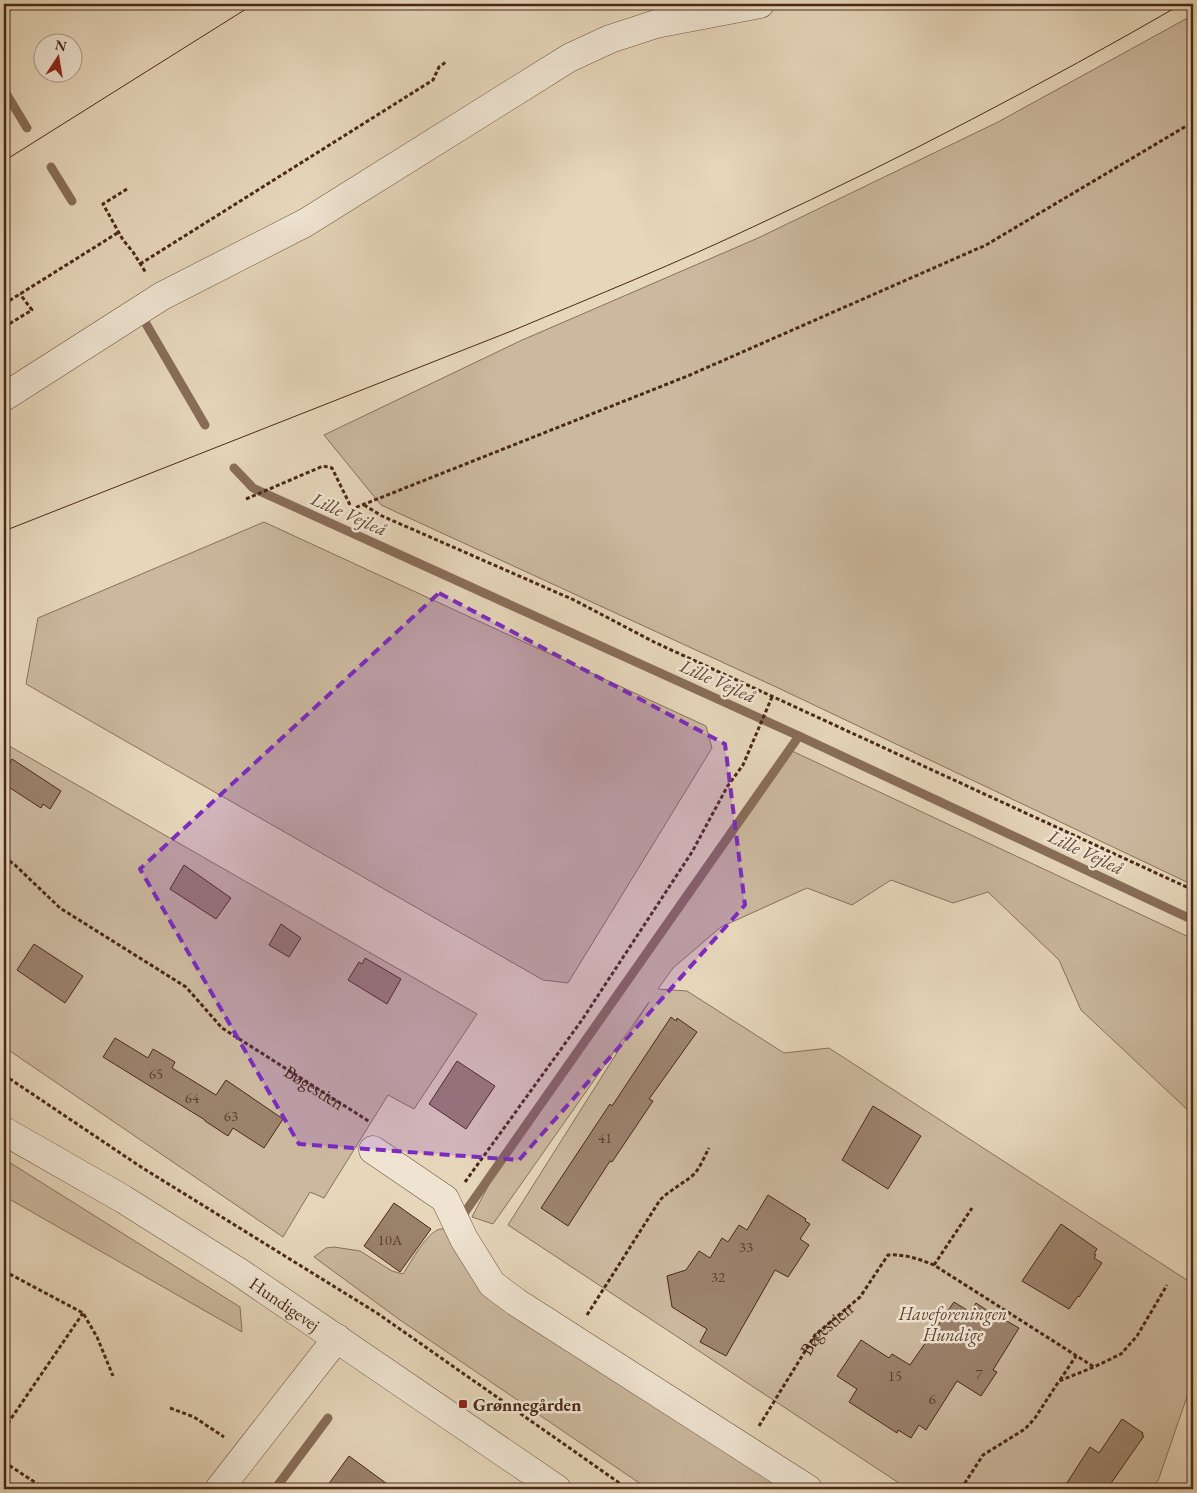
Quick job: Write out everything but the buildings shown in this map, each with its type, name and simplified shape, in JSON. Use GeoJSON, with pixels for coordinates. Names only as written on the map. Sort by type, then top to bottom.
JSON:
{"type":"FeatureCollection","features":[{"type":"Feature","properties":{"kind":"street"},"geometry":{"type":"LineString","coordinates":[[4,397],[162,296],[305,223],[569,58],[610,39],[656,24],[760,4]]}},
{"type":"Feature","properties":{"kind":"street","name":"Hundigevej"},"geometry":{"type":"LineString","coordinates":[[4,1131],[123,1199],[239,1272],[557,1489]]}},
{"type":"Feature","properties":{"kind":"street"},"geometry":{"type":"LineString","coordinates":[[373,1150],[446,1199],[464,1239],[492,1284],[573,1339],[808,1489]]}},
{"type":"Feature","properties":{"kind":"street"},"geometry":{"type":"LineString","coordinates":[[219,1489],[246,1452],[337,1338]]}},
{"type":"Feature","properties":{"kind":"path"},"geometry":{"type":"LineString","coordinates":[[140,264],[433,80],[438,67],[446,62]]}},
{"type":"Feature","properties":{"kind":"path"},"geometry":{"type":"LineString","coordinates":[[246,500],[322,466],[332,468],[352,509],[690,374],[986,245],[1193,122]]}},
{"type":"Feature","properties":{"kind":"path"},"geometry":{"type":"LineString","coordinates":[[127,189],[103,204],[119,232],[162,296]]}},
{"type":"Feature","properties":{"kind":"path"},"geometry":{"type":"LineString","coordinates":[[4,304],[119,232]]}},
{"type":"Feature","properties":{"kind":"path"},"geometry":{"type":"LineString","coordinates":[[4,327],[32,310],[20,294]]}},
{"type":"Feature","properties":{"kind":"path"},"geometry":{"type":"LineString","coordinates":[[363,504],[382,516],[574,600],[654,642],[1193,890]]}},
{"type":"Feature","properties":{"kind":"path"},"geometry":{"type":"LineString","coordinates":[[448,1205],[582,1020],[692,852],[727,787],[743,765],[772,696]]}},
{"type":"Feature","properties":{"kind":"path","name":"Bøgestien"},"geometry":{"type":"LineString","coordinates":[[4,857],[60,908],[186,987],[222,1028],[385,1132],[373,1150]]}},
{"type":"Feature","properties":{"kind":"path"},"geometry":{"type":"LineString","coordinates":[[4,1075],[141,1167],[377,1313],[628,1489]]}},
{"type":"Feature","properties":{"kind":"path"},"geometry":{"type":"LineString","coordinates":[[573,1339],[660,1200],[672,1188],[692,1176],[699,1168],[709,1148]]}},
{"type":"Feature","properties":{"kind":"path"},"geometry":{"type":"LineString","coordinates":[[934,1265],[972,1208]]}},
{"type":"Feature","properties":{"kind":"path","name":"Bøgestien"},"geometry":{"type":"LineString","coordinates":[[745,1449],[814,1335],[860,1297],[888,1255],[898,1254],[934,1265],[1094,1367]]}},
{"type":"Feature","properties":{"kind":"path"},"geometry":{"type":"LineString","coordinates":[[4,1271],[83,1313],[97,1337],[113,1376]]}},
{"type":"Feature","properties":{"kind":"path"},"geometry":{"type":"LineString","coordinates":[[1059,1381],[1121,1354],[1137,1336],[1167,1285]]}},
{"type":"Feature","properties":{"kind":"path"},"geometry":{"type":"LineString","coordinates":[[4,1429],[83,1313]]}},
{"type":"Feature","properties":{"kind":"path"},"geometry":{"type":"LineString","coordinates":[[961,1489],[983,1455],[1025,1429],[1076,1356]]}},
{"type":"Feature","properties":{"kind":"path"},"geometry":{"type":"LineString","coordinates":[[170,1408],[194,1417],[246,1452]]}},
{"type":"Feature","properties":{"kind":"path"},"geometry":{"type":"LineString","coordinates":[[4,1462],[39,1485]]}},
{"type":"Feature","properties":{"kind":"highlighted area"},"geometry":{"type":"Polygon","coordinates":[[[439,593],[725,744],[745,905],[519,1160],[299,1144],[140,869],[439,593]]]}},
{"type":"Feature","properties":{"kind":"green space"},"geometry":{"type":"Polygon","coordinates":[[[1193,15],[1193,885],[774,686],[381,505],[324,435],[520,341],[758,238],[998,122],[1193,15]]]}},
{"type":"Feature","properties":{"kind":"green space"},"geometry":{"type":"Polygon","coordinates":[[[264,522],[706,726],[712,748],[568,983],[543,980],[26,684],[38,618],[264,522]]]}},
{"type":"Feature","properties":{"kind":"green space"},"geometry":{"type":"Polygon","coordinates":[[[4,743],[477,1014],[414,1109],[388,1095],[324,1198],[310,1192],[283,1237],[4,1047],[4,743]]]}},
{"type":"Feature","properties":{"kind":"green space","name":"Haveforeningen Hundige"},"geometry":{"type":"Polygon","coordinates":[[[792,751],[1193,939],[1193,1115],[1081,1010],[1059,960],[988,892],[953,903],[891,880],[852,905],[807,888],[721,927],[673,968],[658,989],[687,991],[784,1053],[829,1048],[1193,1284],[1190,1388],[1158,1481],[1147,1489],[908,1489],[508,1225],[649,1002],[493,1224],[472,1217],[495,1173],[792,751]]]}},
{"type":"Feature","properties":{"kind":"green space"},"geometry":{"type":"Polygon","coordinates":[[[4,1159],[240,1307],[242,1332],[4,1196],[4,1159]]]}},
{"type":"Feature","properties":{"kind":"green space"},"geometry":{"type":"Polygon","coordinates":[[[440,1229],[449,1229],[469,1251],[794,1489],[648,1489],[400,1320],[314,1257],[326,1248],[334,1247],[360,1251],[392,1271],[403,1274],[424,1242],[429,1236],[440,1229]]]}},
{"type":"Feature","properties":{"kind":"waterway","name":"Lille Vejleå"},"geometry":{"type":"LineString","coordinates":[[4,90],[27,128]]}},
{"type":"Feature","properties":{"kind":"waterway","name":"Lille Vejleå"},"geometry":{"type":"LineString","coordinates":[[51,167],[72,201]]}},
{"type":"Feature","properties":{"kind":"waterway","name":"Lille Vejleå"},"geometry":{"type":"LineString","coordinates":[[145,322],[205,425]]}},
{"type":"Feature","properties":{"kind":"waterway","name":"Lille Vejleå"},"geometry":{"type":"LineString","coordinates":[[234,468],[253,488],[799,736],[1193,920]]}},
{"type":"Feature","properties":{"kind":"waterway"},"geometry":{"type":"LineString","coordinates":[[463,1215],[799,736]]}},
{"type":"Feature","properties":{"kind":"waterway"},"geometry":{"type":"LineString","coordinates":[[275,1489],[328,1418]]}},
{"type":"Feature","properties":{"kind":"tram line"},"geometry":{"type":"LineString","coordinates":[[4,161],[254,4]]}},
{"type":"Feature","properties":{"kind":"tram line"},"geometry":{"type":"LineString","coordinates":[[4,531],[514,330],[697,253],[919,147],[1077,63],[1182,4]]}},
{"type":"Feature","properties":{"kind":"place","name":"Grønnegården"},"geometry":{"type":"Point","coordinates":[463,1404]}}]}
